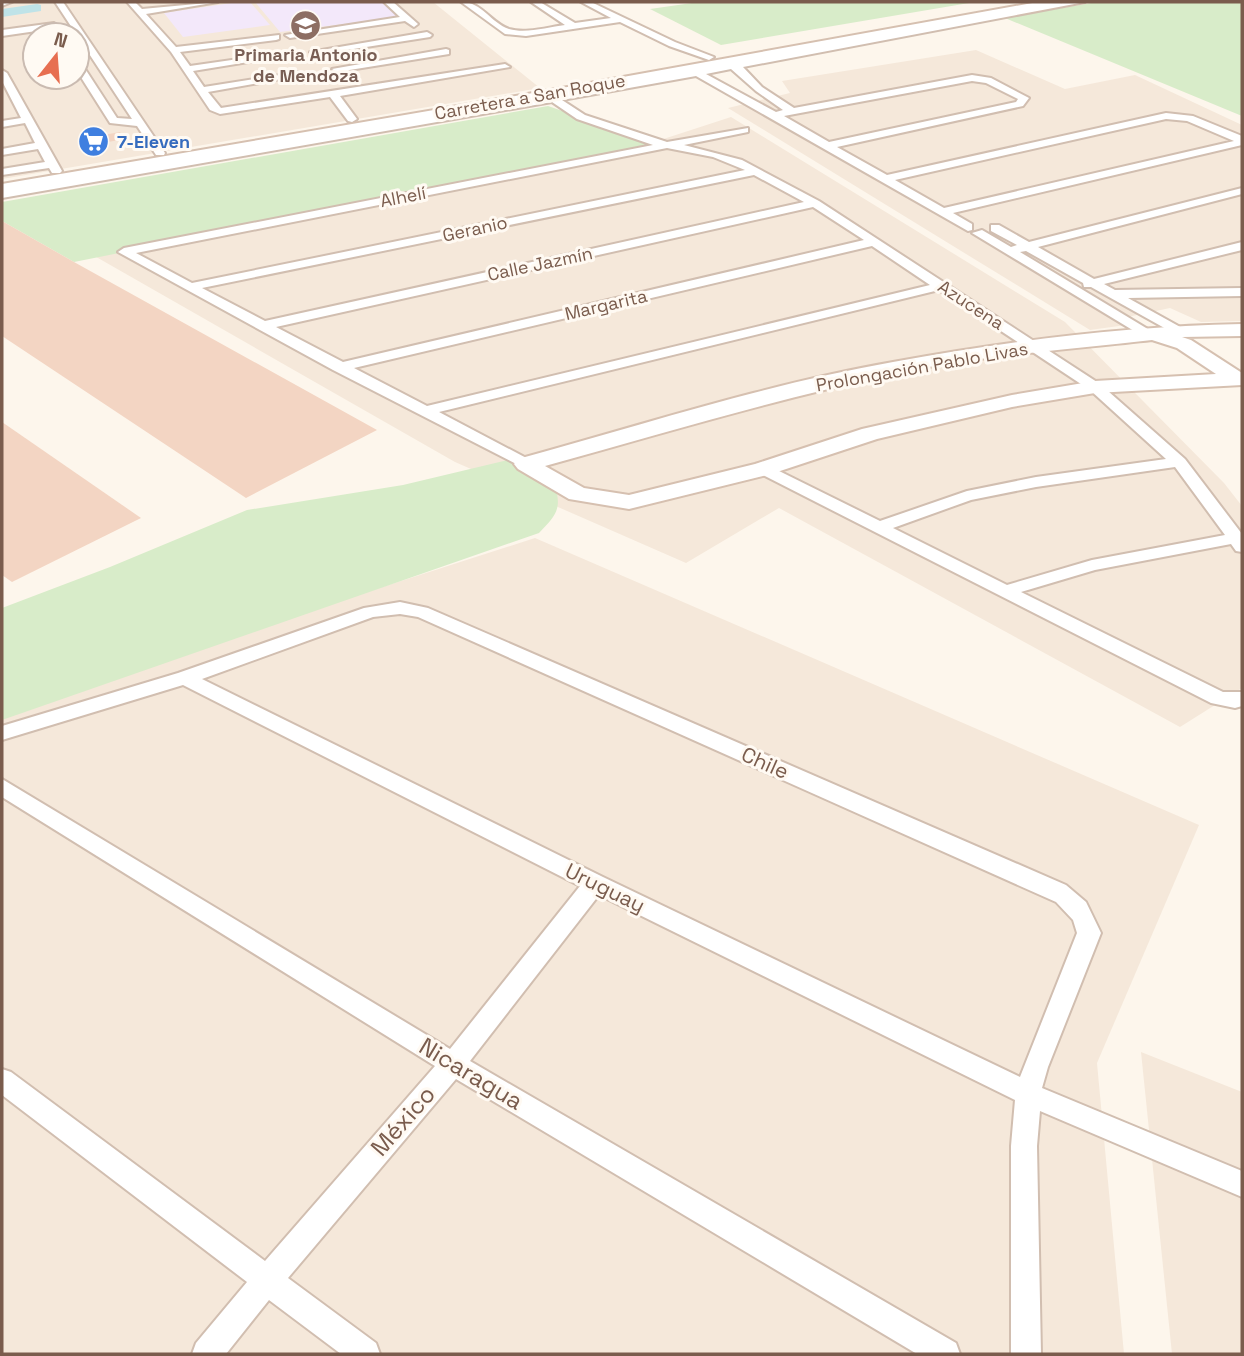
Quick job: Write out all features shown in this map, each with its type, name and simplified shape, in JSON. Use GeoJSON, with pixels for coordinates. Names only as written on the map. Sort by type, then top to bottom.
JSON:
{"type":"FeatureCollection","features":[{"type":"Feature","properties":{"kind":"main road","name":"Carretera a San Roque"},"geometry":{"type":"LineString","coordinates":[[3,182],[54,168],[160,153],[647,69],[704,65],[749,50],[1017,2]]}},
{"type":"Feature","properties":{"kind":"main road","name":"Carretera a San Roque"},"geometry":{"type":"LineString","coordinates":[[3,182],[297,138],[559,94],[704,65],[1057,2]]}},
{"type":"Feature","properties":{"kind":"main road"},"geometry":{"type":"LineString","coordinates":[[492,96],[559,94],[606,76]]}},
{"type":"Feature","properties":{"kind":"main road"},"geometry":{"type":"LineString","coordinates":[[297,138],[352,119],[425,116]]}},
{"type":"Feature","properties":{"kind":"main road"},"geometry":{"type":"LineString","coordinates":[[1149,334],[1180,337],[1242,330]]}},
{"type":"Feature","properties":{"kind":"main road","name":"Prolongación Pablo Livas"},"geometry":{"type":"LineString","coordinates":[[526,464],[850,377],[1035,346],[1149,334]]}},
{"type":"Feature","properties":{"kind":"main road"},"geometry":{"type":"LineString","coordinates":[[1180,337],[1240,379]]}},
{"type":"Feature","properties":{"kind":"main road"},"geometry":{"type":"LineString","coordinates":[[526,464],[577,494],[619,502],[642,500],[763,469],[870,434],[1012,401],[1095,387],[1240,379]]}},
{"type":"Feature","properties":{"kind":"street"},"geometry":{"type":"LineString","coordinates":[[2,2],[8,2]]}},
{"type":"Feature","properties":{"kind":"street"},"geometry":{"type":"LineString","coordinates":[[131,2],[174,50],[214,108],[220,111],[334,95],[458,63]]}},
{"type":"Feature","properties":{"kind":"street"},"geometry":{"type":"LineString","coordinates":[[139,12],[214,2]]}},
{"type":"Feature","properties":{"kind":"street"},"geometry":{"type":"LineString","coordinates":[[388,2],[458,63]]}},
{"type":"Feature","properties":{"kind":"street"},"geometry":{"type":"LineString","coordinates":[[465,2],[508,32],[526,33],[616,19]]}},
{"type":"Feature","properties":{"kind":"street"},"geometry":{"type":"LineString","coordinates":[[535,2],[573,26]]}},
{"type":"Feature","properties":{"kind":"street"},"geometry":{"type":"LineString","coordinates":[[585,2],[704,65],[736,93],[943,212],[1028,247],[1113,294],[1180,337]]}},
{"type":"Feature","properties":{"kind":"street"},"geometry":{"type":"LineString","coordinates":[[704,65],[732,65],[1081,2]]}},
{"type":"Feature","properties":{"kind":"street"},"geometry":{"type":"LineString","coordinates":[[51,21],[62,6],[137,123],[160,153]]}},
{"type":"Feature","properties":{"kind":"street"},"geometry":{"type":"LineString","coordinates":[[290,35],[408,18]]}},
{"type":"Feature","properties":{"kind":"street"},"geometry":{"type":"LineString","coordinates":[[2,33],[21,32]]}},
{"type":"Feature","properties":{"kind":"street"},"geometry":{"type":"LineString","coordinates":[[315,52],[427,35]]}},
{"type":"Feature","properties":{"kind":"street"},"geometry":{"type":"LineString","coordinates":[[174,50],[276,37]]}},
{"type":"Feature","properties":{"kind":"street"},"geometry":{"type":"LineString","coordinates":[[668,45],[678,56]]}},
{"type":"Feature","properties":{"kind":"street"},"geometry":{"type":"LineString","coordinates":[[188,69],[280,57]]}},
{"type":"Feature","properties":{"kind":"street"},"geometry":{"type":"LineString","coordinates":[[337,69],[458,63],[505,67]]}},
{"type":"Feature","properties":{"kind":"street"},"geometry":{"type":"LineString","coordinates":[[704,65],[732,65],[742,71],[759,89],[792,111],[960,209],[1010,251],[1149,334]]}},
{"type":"Feature","properties":{"kind":"street"},"geometry":{"type":"LineString","coordinates":[[202,90],[299,75]]}},
{"type":"Feature","properties":{"kind":"street"},"geometry":{"type":"LineString","coordinates":[[3,77],[54,168]]}},
{"type":"Feature","properties":{"kind":"street"},"geometry":{"type":"LineString","coordinates":[[775,115],[972,78],[988,80],[1021,96],[1024,101],[827,146]]}},
{"type":"Feature","properties":{"kind":"street"},"geometry":{"type":"LineString","coordinates":[[91,85],[114,121],[137,123]]}},
{"type":"Feature","properties":{"kind":"street"},"geometry":{"type":"LineString","coordinates":[[736,93],[759,89]]}},
{"type":"Feature","properties":{"kind":"street"},"geometry":{"type":"LineString","coordinates":[[3,182],[559,94],[590,105]]}},
{"type":"Feature","properties":{"kind":"street"},"geometry":{"type":"LineString","coordinates":[[559,94],[592,121],[666,145]]}},
{"type":"Feature","properties":{"kind":"street"},"geometry":{"type":"LineString","coordinates":[[334,95],[352,119]]}},
{"type":"Feature","properties":{"kind":"street"},"geometry":{"type":"LineString","coordinates":[[2,102],[16,100]]}},
{"type":"Feature","properties":{"kind":"street","name":"Azucena"},"geometry":{"type":"LineString","coordinates":[[611,115],[756,171],[815,203],[1035,346],[1095,387],[1179,462],[1240,542]]}},
{"type":"Feature","properties":{"kind":"street"},"geometry":{"type":"LineString","coordinates":[[885,179],[1166,116],[1189,118],[1242,141]]}},
{"type":"Feature","properties":{"kind":"street"},"geometry":{"type":"LineString","coordinates":[[2,124],[27,120]]}},
{"type":"Feature","properties":{"kind":"street","name":"Alhelí"},"geometry":{"type":"LineString","coordinates":[[194,286],[124,251],[666,145],[686,145],[744,130]]}},
{"type":"Feature","properties":{"kind":"street"},"geometry":{"type":"LineString","coordinates":[[943,212],[1242,141]]}},
{"type":"Feature","properties":{"kind":"street"},"geometry":{"type":"LineString","coordinates":[[2,152],[40,145]]}},
{"type":"Feature","properties":{"kind":"street","name":"Geranio"},"geometry":{"type":"LineString","coordinates":[[194,286],[756,171]]}},
{"type":"Feature","properties":{"kind":"street"},"geometry":{"type":"LineString","coordinates":[[1010,251],[1242,191]]}},
{"type":"Feature","properties":{"kind":"street","name":"Calle Jazmín"},"geometry":{"type":"LineString","coordinates":[[266,325],[815,203]]}},
{"type":"Feature","properties":{"kind":"street","name":"Margarita"},"geometry":{"type":"LineString","coordinates":[[338,367],[873,242]]}},
{"type":"Feature","properties":{"kind":"street"},"geometry":{"type":"LineString","coordinates":[[1077,292],[1093,284],[1242,246]]}},
{"type":"Feature","properties":{"kind":"street"},"geometry":{"type":"LineString","coordinates":[[194,286],[338,367],[526,464]]}},
{"type":"Feature","properties":{"kind":"street"},"geometry":{"type":"LineString","coordinates":[[425,411],[941,286]]}},
{"type":"Feature","properties":{"kind":"street"},"geometry":{"type":"LineString","coordinates":[[1077,292],[1242,292]]}},
{"type":"Feature","properties":{"kind":"street"},"geometry":{"type":"LineString","coordinates":[[880,527],[968,496],[1036,482],[1179,462]]}},
{"type":"Feature","properties":{"kind":"street"},"geometry":{"type":"LineString","coordinates":[[763,469],[1218,698],[1235,702],[1242,699]]}},
{"type":"Feature","properties":{"kind":"street"},"geometry":{"type":"LineString","coordinates":[[1008,590],[1092,565],[1240,542]]}},
{"type":"Feature","properties":{"kind":"street","name":"Chile"},"geometry":{"type":"LineString","coordinates":[[2,733],[185,678],[370,612],[400,608],[422,612],[1058,891],[1076,903],[1086,917],[1089,933],[1035,1067],[1028,1094]]}},
{"type":"Feature","properties":{"kind":"street","name":"Uruguay"},"geometry":{"type":"LineString","coordinates":[[185,678],[595,883],[1028,1094],[1242,1184]]}},
{"type":"Feature","properties":{"kind":"street","name":"Nicaragua"},"geometry":{"type":"LineString","coordinates":[[2,787],[453,1064],[945,1354]]}},
{"type":"Feature","properties":{"kind":"street","name":"México"},"geometry":{"type":"LineString","coordinates":[[207,1354],[266,1281],[453,1064],[595,883]]}},
{"type":"Feature","properties":{"kind":"street"},"geometry":{"type":"LineString","coordinates":[[2,1080],[365,1354]]}},
{"type":"Feature","properties":{"kind":"street"},"geometry":{"type":"LineString","coordinates":[[1026,1354],[1024,1146],[1028,1094]]}},
{"type":"Feature","properties":{"kind":"shaded area"},"geometry":{"type":"Polygon","coordinates":[[[2,2],[433,2],[540,88],[2,179],[2,2]]]}},
{"type":"Feature","properties":{"kind":"shaded area"},"geometry":{"type":"Polygon","coordinates":[[[250,2],[270,25],[183,37],[164,13],[250,2]]]}},
{"type":"Feature","properties":{"kind":"shaded area","name":"Primaria Antonio de Mendoza"},"geometry":{"type":"Polygon","coordinates":[[[255,2],[382,2],[399,17],[280,32],[255,2]]]}},
{"type":"Feature","properties":{"kind":"shaded area"},"geometry":{"type":"Polygon","coordinates":[[[976,50],[1065,89],[1135,75],[1242,125],[1242,321],[1201,322],[1170,308],[1118,319],[1126,325],[1090,330],[728,108],[790,93],[782,81],[976,50]]]}},
{"type":"Feature","properties":{"kind":"shaded area"},"geometry":{"type":"Polygon","coordinates":[[[731,117],[1065,322],[1224,483],[1242,506],[1242,688],[1180,727],[779,508],[686,563],[455,462],[91,254],[645,145],[731,117]]]}},
{"type":"Feature","properties":{"kind":"shaded area"},"geometry":{"type":"Polygon","coordinates":[[[535,538],[1199,825],[1097,1063],[1124,1354],[2,1354],[2,709],[535,538]]]}},
{"type":"Feature","properties":{"kind":"shaded area"},"geometry":{"type":"Polygon","coordinates":[[[1141,1052],[1242,1092],[1242,1354],[1172,1354],[1141,1052]]]}},
{"type":"Feature","properties":{"kind":"green space"},"geometry":{"type":"Polygon","coordinates":[[[699,2],[975,2],[721,45],[650,9],[699,2]]]}},
{"type":"Feature","properties":{"kind":"green space"},"geometry":{"type":"Polygon","coordinates":[[[1097,2],[1242,2],[1242,116],[1005,18],[1097,2]]]}},
{"type":"Feature","properties":{"kind":"green space"},"geometry":{"type":"Polygon","coordinates":[[[548,106],[662,145],[74,262],[2,221],[2,202],[548,106]]]}},
{"type":"Feature","properties":{"kind":"green space"},"geometry":{"type":"Polygon","coordinates":[[[512,459],[556,490],[557,509],[539,533],[2,720],[2,608],[247,510],[403,485],[512,459]]]}},
{"type":"Feature","properties":{"kind":"building","name":"7-Eleven"},"geometry":{"type":"Polygon","coordinates":[[[120,132],[125,139],[85,146],[81,139],[120,132]]]}},
{"type":"Feature","properties":{"kind":"building"},"geometry":{"type":"Polygon","coordinates":[[[2,221],[377,430],[246,498],[2,336],[2,221]]]}},
{"type":"Feature","properties":{"kind":"building"},"geometry":{"type":"Polygon","coordinates":[[[2,422],[141,518],[12,582],[2,575],[2,422]]]}},
{"type":"Feature","properties":{"kind":"waterway"},"geometry":{"type":"LineString","coordinates":[[2,13],[37,8]]}},
{"type":"Feature","properties":{"kind":"place","name":"Primaria Antonio de Mendoza"},"geometry":{"type":"Point","coordinates":[306,25]}},
{"type":"Feature","properties":{"kind":"place","name":"7-Eleven"},"geometry":{"type":"Point","coordinates":[94,142]}}]}
